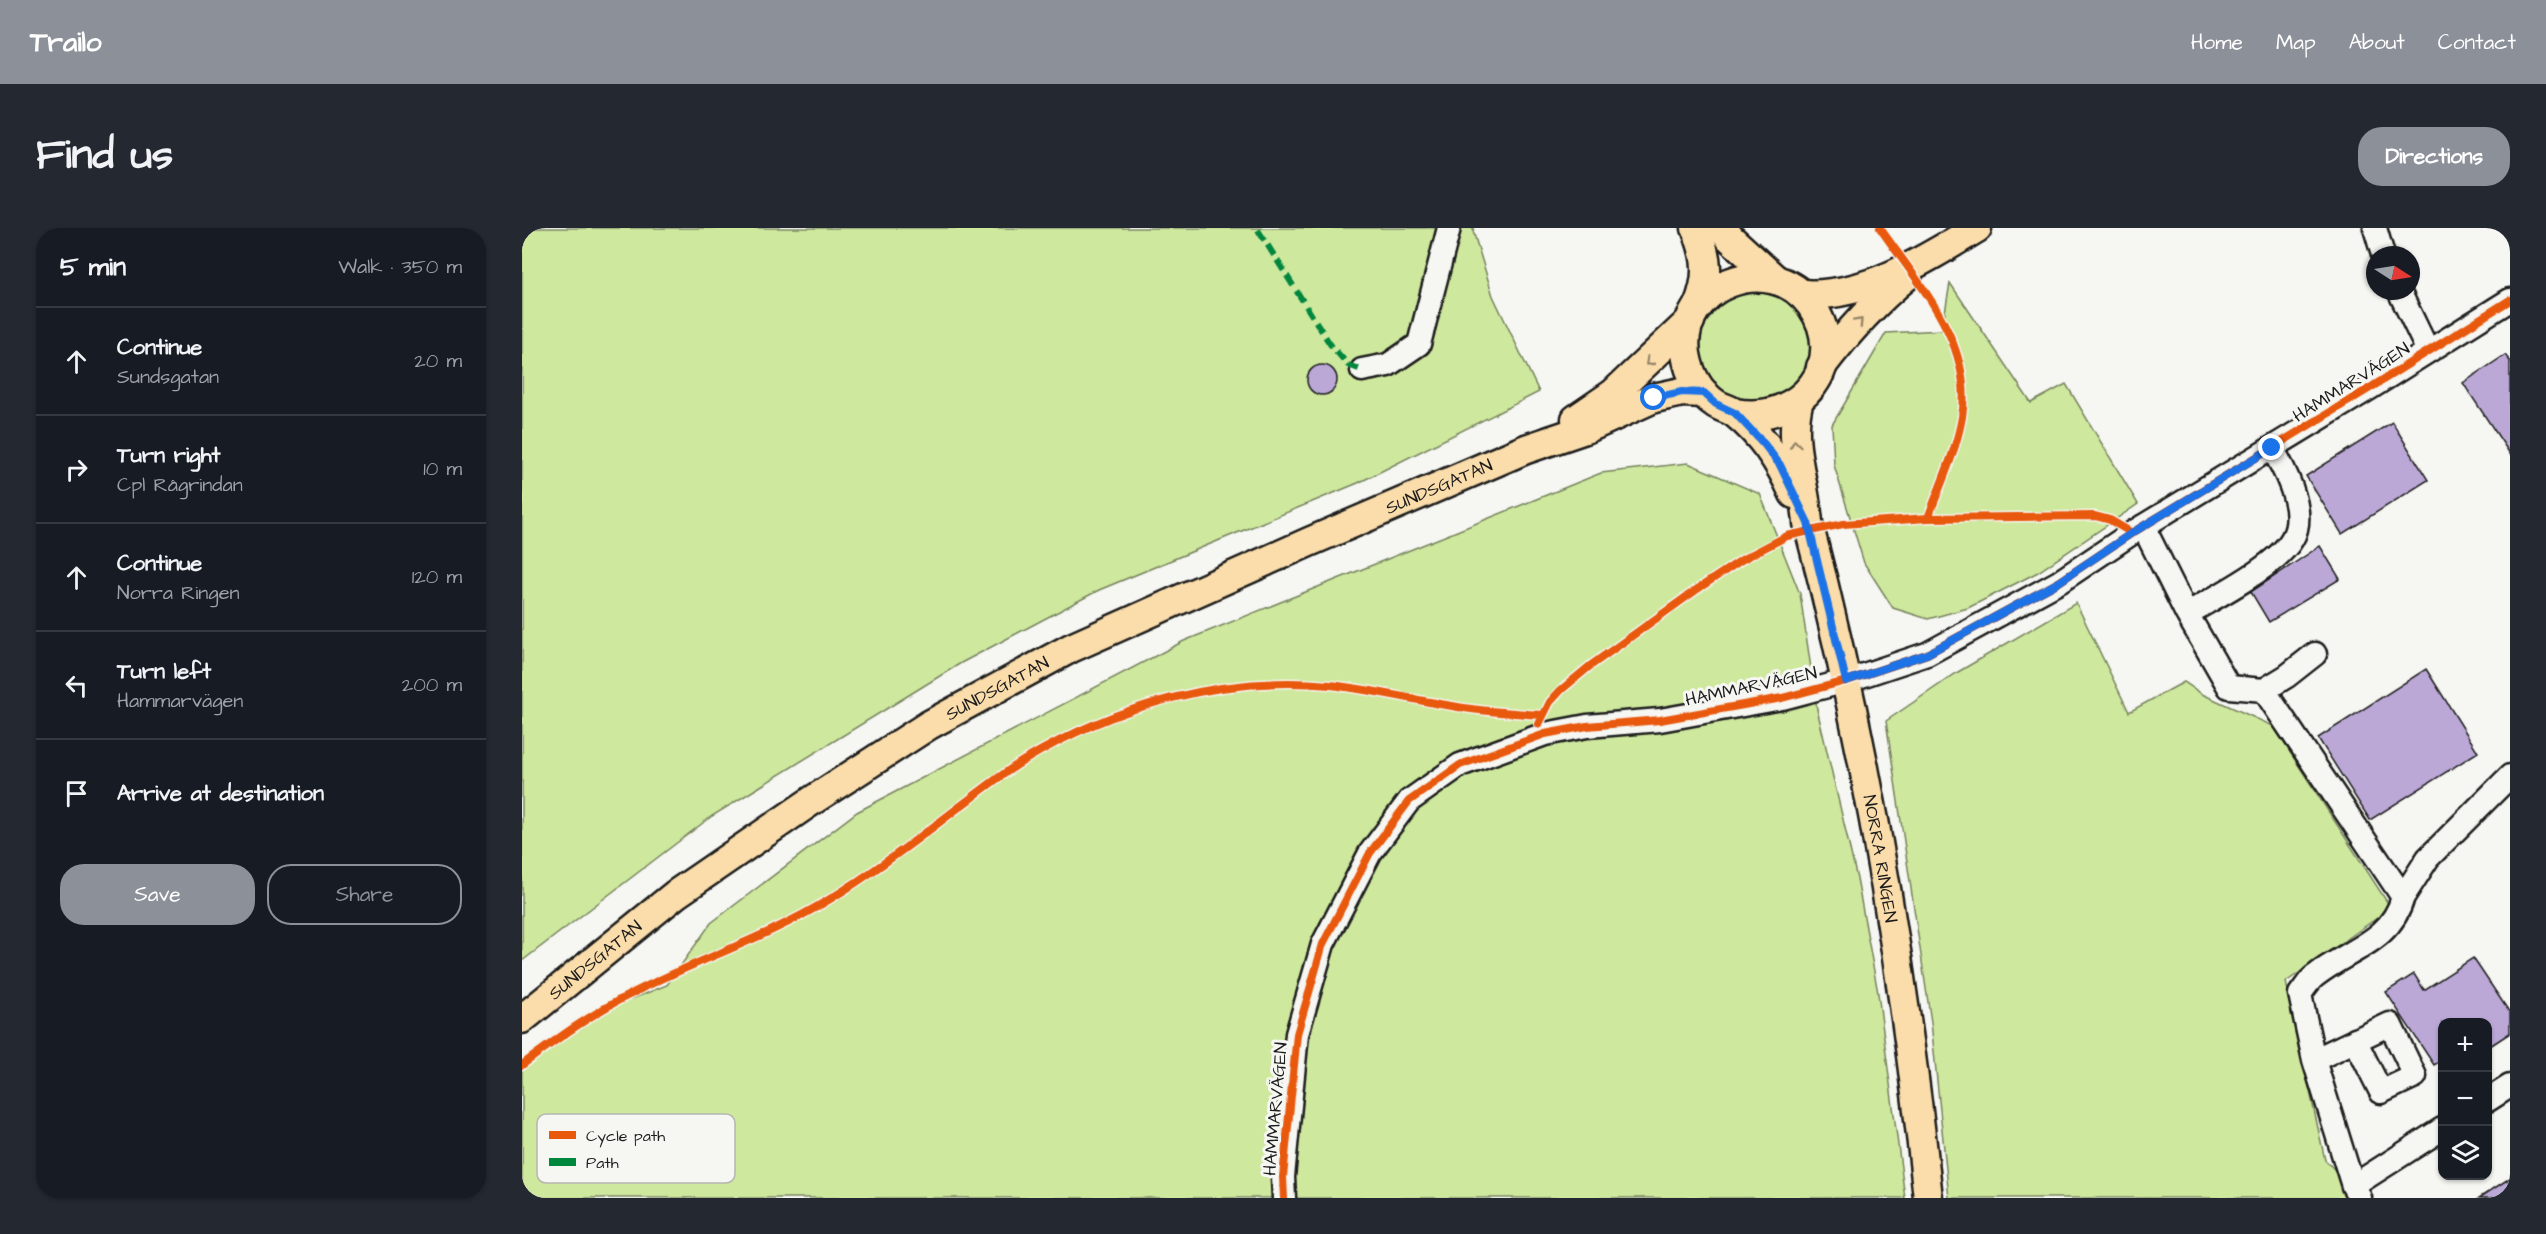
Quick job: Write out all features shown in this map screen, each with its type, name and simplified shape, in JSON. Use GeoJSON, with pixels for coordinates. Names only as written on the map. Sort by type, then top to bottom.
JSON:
{"type":"FeatureCollection","features":[{"type":"Feature","properties":{"kind":"main road"},"geometry":{"type":"LineString","coordinates":[[1696,228],[1703,246],[1707,277],[1686,336],[1686,351],[1692,374],[1704,393],[1716,404],[1735,413],[1748,415],[1768,414],[1788,407],[1799,400],[1809,390],[1821,367],[1842,340],[1882,297],[1938,251]]}},
{"type":"Feature","properties":{"kind":"main road"},"geometry":{"type":"LineString","coordinates":[[1723,228],[1730,238],[1776,280],[1801,294],[1817,315],[1822,327],[1824,354],[1821,367]]}},
{"type":"Feature","properties":{"kind":"main road"},"geometry":{"type":"LineString","coordinates":[[1801,294],[1830,294],[1847,290],[1904,269],[1977,228]]}},
{"type":"Feature","properties":{"kind":"main road"},"geometry":{"type":"LineString","coordinates":[[1694,314],[1707,295],[1733,280],[1747,277],[1776,280]]}},
{"type":"Feature","properties":{"kind":"main road","name":"SUNDSGATAN"},"geometry":{"type":"LineString","coordinates":[[1527,449],[1614,393],[1694,314]]}},
{"type":"Feature","properties":{"kind":"main road","name":"SUNDSGATAN"},"geometry":{"type":"LineString","coordinates":[[522,1019],[676,894],[813,800],[929,725],[1071,648],[1309,542],[1527,449],[1588,429],[1654,398],[1682,392],[1704,393]]}},
{"type":"Feature","properties":{"kind":"main road","name":"NORRA RINGEN"},"geometry":{"type":"LineString","coordinates":[[1799,400],[1795,414],[1794,440],[1808,523],[1846,681],[1885,885],[1920,1124],[1928,1198]]}},
{"type":"Feature","properties":{"kind":"main road","name":"NORRA RINGEN"},"geometry":{"type":"LineString","coordinates":[[1735,413],[1780,465],[1808,523]]}},
{"type":"Feature","properties":{"kind":"street"},"geometry":{"type":"LineString","coordinates":[[1362,370],[1388,365],[1419,344],[1449,228]]}},
{"type":"Feature","properties":{"kind":"street"},"geometry":{"type":"LineString","coordinates":[[2375,228],[2380,246]]}},
{"type":"Feature","properties":{"kind":"street"},"geometry":{"type":"LineString","coordinates":[[2403,300],[2428,351]]}},
{"type":"Feature","properties":{"kind":"street","name":"HAMMARVÄGEN"},"geometry":{"type":"LineString","coordinates":[[1284,1198],[1283,1177],[1297,1034],[1323,944],[1371,853],[1409,801],[1460,765],[1545,734],[1587,726],[1660,720],[1782,698],[1846,681],[1927,654],[2059,582],[2143,526],[2510,300]]}},
{"type":"Feature","properties":{"kind":"street"},"geometry":{"type":"LineString","coordinates":[[2187,614],[2271,561],[2293,538],[2298,513],[2289,476],[2272,448]]}},
{"type":"Feature","properties":{"kind":"street"},"geometry":{"type":"LineString","coordinates":[[2143,526],[2187,614],[2229,687],[2264,690],[2287,676],[2315,654]]}},
{"type":"Feature","properties":{"kind":"street"},"geometry":{"type":"LineString","coordinates":[[2264,690],[2403,897]]}},
{"type":"Feature","properties":{"kind":"street"},"geometry":{"type":"LineString","coordinates":[[2438,1132],[2356,1192],[2314,1060],[2300,994],[2313,977],[2386,931],[2399,914],[2403,897],[2428,858],[2510,776]]}},
{"type":"Feature","properties":{"kind":"street"},"geometry":{"type":"LineString","coordinates":[[2314,1060],[2355,1041]]}},
{"type":"Feature","properties":{"kind":"street"},"geometry":{"type":"LineString","coordinates":[[2492,1097],[2510,1086]]}},
{"type":"Feature","properties":{"kind":"green space"},"geometry":{"type":"Polygon","coordinates":[[[522,228],[1474,228],[1493,296],[1539,392],[1358,483],[1099,590],[961,663],[712,816],[522,961],[522,228]]]}},
{"type":"Feature","properties":{"kind":"green space"},"geometry":{"type":"Polygon","coordinates":[[[1950,283],[2031,403],[2066,384],[2138,504],[2038,572],[1968,608],[1928,619],[1893,608],[1864,563],[1834,465],[1832,425],[1886,333],[1942,330],[1950,283]]]}},
{"type":"Feature","properties":{"kind":"green space"},"geometry":{"type":"Polygon","coordinates":[[[1749,289],[1761,289],[1795,304],[1813,337],[1809,372],[1776,403],[1729,400],[1702,374],[1697,337],[1715,304],[1749,289]]]}},
{"type":"Feature","properties":{"kind":"green space"},"geometry":{"type":"Polygon","coordinates":[[[1688,463],[1760,494],[1800,594],[1817,709],[1857,879],[1878,993],[1905,1198],[522,1198],[522,1066],[587,1017],[667,985],[711,923],[857,812],[1184,641],[1601,473],[1688,463]]]}},
{"type":"Feature","properties":{"kind":"green space"},"geometry":{"type":"Polygon","coordinates":[[[2076,603],[2129,712],[2184,682],[2202,694],[2273,726],[2391,908],[2286,982],[2325,1160],[2336,1171],[2352,1198],[1949,1198],[1931,1022],[1886,721],[1958,672],[2076,603]]]}},
{"type":"Feature","properties":{"kind":"building"},"geometry":{"type":"Polygon","coordinates":[[[2505,355],[2510,361],[2510,454],[2463,383],[2505,355]]]}},
{"type":"Feature","properties":{"kind":"building"},"geometry":{"type":"Polygon","coordinates":[[[1322,365],[1333,369],[1337,380],[1333,391],[1322,395],[1311,391],[1307,380],[1311,369],[1322,365]]]}},
{"type":"Feature","properties":{"kind":"building"},"geometry":{"type":"Polygon","coordinates":[[[2392,422],[2428,480],[2342,534],[2306,476],[2392,422]]]}},
{"type":"Feature","properties":{"kind":"building"},"geometry":{"type":"Polygon","coordinates":[[[2320,546],[2340,579],[2269,622],[2251,592],[2320,546]]]}},
{"type":"Feature","properties":{"kind":"building"},"geometry":{"type":"Polygon","coordinates":[[[2426,669],[2478,752],[2370,820],[2318,738],[2426,669]]]}},
{"type":"Feature","properties":{"kind":"building"},"geometry":{"type":"Polygon","coordinates":[[[2473,958],[2510,1013],[2510,1033],[2492,1045],[2492,1018],[2438,1018],[2438,1062],[2434,1065],[2386,992],[2414,974],[2424,990],[2473,958]]]}},
{"type":"Feature","properties":{"kind":"building"},"geometry":{"type":"Polygon","coordinates":[[[2510,1178],[2510,1198],[2479,1198],[2510,1178]]]}},
{"type":"Feature","properties":{"kind":"marked path"},"geometry":{"type":"LineString","coordinates":[[1258,230],[1330,344],[1348,365],[1362,370]]}},
{"type":"Feature","properties":{"kind":"cycle path"},"geometry":{"type":"LineString","coordinates":[[1880,228],[1940,316],[1952,340],[1960,364],[1964,390],[1962,417],[1952,456],[1928,518]]}},
{"type":"Feature","properties":{"kind":"cycle path"},"geometry":{"type":"LineString","coordinates":[[1284,1198],[1283,1177],[1297,1034],[1323,944],[1370,853],[1409,801],[1460,765],[1545,734],[1587,726],[1660,720],[1782,698],[1846,681],[1927,654],[2059,582],[2132,533],[2510,300]]}},
{"type":"Feature","properties":{"kind":"cycle path"},"geometry":{"type":"LineString","coordinates":[[1539,724],[1550,702],[1590,666],[1696,590],[1743,559],[1787,536],[1843,524],[1928,518],[2095,516],[2110,520],[2132,533]]}},
{"type":"Feature","properties":{"kind":"cycle path"},"geometry":{"type":"LineString","coordinates":[[522,1065],[602,1009],[806,913],[862,879],[1023,761],[1058,741],[1132,710],[1170,698],[1210,690],[1290,683],[1330,685],[1464,708],[1543,715]]}},
{"type":"Feature","properties":{"kind":"route"},"geometry":{"type":"LineString","coordinates":[[1654,398],[1682,392],[1704,393],[1716,404],[1735,413],[1754,432],[1780,465],[1808,523],[1846,681],[1927,654],[2059,582],[2132,533],[2272,448]]}}]}
